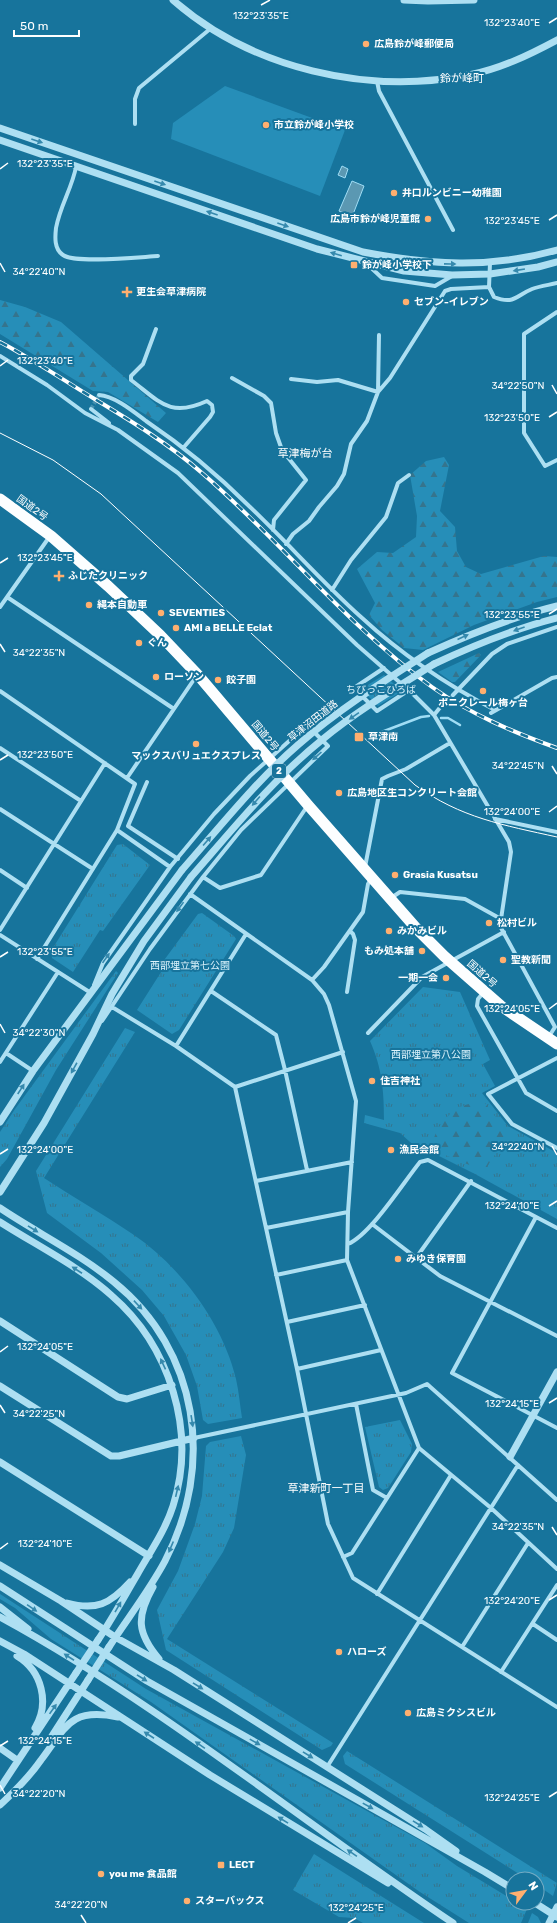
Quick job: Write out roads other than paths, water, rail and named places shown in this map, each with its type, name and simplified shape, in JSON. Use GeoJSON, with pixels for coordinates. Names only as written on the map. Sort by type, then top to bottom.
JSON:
{"type":"FeatureCollection","features":[{"type":"Feature","properties":{"kind":"highway","name":"国道2号"},"geometry":{"type":"LineString","coordinates":[[0,499],[51,536],[108,586],[160,635],[198,675],[289,783],[416,928],[483,992],[552,1042]]}},
{"type":"Feature","properties":{"kind":"street"},"geometry":{"type":"LineString","coordinates":[[173,0],[210,29],[230,40],[297,68],[353,80],[416,81],[469,75],[527,56],[557,40]]}},
{"type":"Feature","properties":{"kind":"street"},"geometry":{"type":"LineString","coordinates":[[404,0],[474,0]]}},
{"type":"Feature","properties":{"kind":"street"},"geometry":{"type":"LineString","coordinates":[[135,124],[135,100],[139,88],[210,29]]}},
{"type":"Feature","properties":{"kind":"street"},"geometry":{"type":"LineString","coordinates":[[377,81],[379,91],[453,230]]}},
{"type":"Feature","properties":{"kind":"street"},"geometry":{"type":"LineString","coordinates":[[0,128],[363,252],[406,260],[449,264],[490,263],[535,256],[557,250]]}},
{"type":"Feature","properties":{"kind":"street"},"geometry":{"type":"LineString","coordinates":[[0,140],[317,249],[366,263],[404,271],[452,276],[490,274],[538,267],[557,262]]}},
{"type":"Feature","properties":{"kind":"street"},"geometry":{"type":"LineString","coordinates":[[76,167],[75,175],[62,204],[56,227],[55,244],[63,255],[77,260],[158,256]]}},
{"type":"Feature","properties":{"kind":"street"},"geometry":{"type":"LineString","coordinates":[[366,263],[382,278],[435,286],[452,276]]}},
{"type":"Feature","properties":{"kind":"street"},"geometry":{"type":"LineString","coordinates":[[490,263],[489,287],[494,297],[503,301],[514,300],[533,288],[557,283]]}},
{"type":"Feature","properties":{"kind":"street"},"geometry":{"type":"LineString","coordinates":[[286,544],[293,534],[309,521],[318,507],[341,480],[351,444],[364,425],[378,392],[390,378],[446,291],[451,289],[489,287]]}},
{"type":"Feature","properties":{"kind":"street"},"geometry":{"type":"LineString","coordinates":[[557,312],[524,334],[523,396],[524,432],[545,466],[557,460]]}},
{"type":"Feature","properties":{"kind":"street"},"geometry":{"type":"LineString","coordinates":[[156,329],[143,364],[132,376],[131,380],[166,406],[180,410],[194,407],[207,401],[212,405],[213,412],[210,417],[184,447]]}},
{"type":"Feature","properties":{"kind":"street"},"geometry":{"type":"LineString","coordinates":[[378,392],[379,335]]}},
{"type":"Feature","properties":{"kind":"street"},"geometry":{"type":"LineString","coordinates":[[0,356],[47,385],[85,413],[112,426]]}},
{"type":"Feature","properties":{"kind":"street"},"geometry":{"type":"LineString","coordinates":[[232,378],[264,396],[271,403],[276,433],[282,450],[306,480],[274,520],[273,530]]}},
{"type":"Feature","properties":{"kind":"street"},"geometry":{"type":"LineString","coordinates":[[291,379],[317,382],[338,380],[378,392]]}},
{"type":"Feature","properties":{"kind":"street"},"geometry":{"type":"LineString","coordinates":[[99,395],[106,395],[184,447],[238,495],[332,590],[379,632],[430,672],[457,690],[493,711],[552,678],[557,677]]}},
{"type":"Feature","properties":{"kind":"street"},"geometry":{"type":"LineString","coordinates":[[91,409],[112,426],[153,454],[192,486],[357,645],[434,715],[507,837],[511,852],[500,926],[555,1027],[552,1042]]}},
{"type":"Feature","properties":{"kind":"street"},"geometry":{"type":"LineString","coordinates":[[332,590],[351,560],[386,517],[398,483],[409,475]]}},
{"type":"Feature","properties":{"kind":"street"},"geometry":{"type":"LineString","coordinates":[[0,606],[51,536]]}},
{"type":"Feature","properties":{"kind":"street"},"geometry":{"type":"LineString","coordinates":[[7,597],[174,709]]}},
{"type":"Feature","properties":{"kind":"street","name":"草津沼田道路"},"geometry":{"type":"LineString","coordinates":[[0,1122],[33,1071],[182,870],[255,786],[298,744],[369,691],[428,652],[475,632],[524,614],[557,606]]}},
{"type":"Feature","properties":{"kind":"street","name":"草津沼田道路"},"geometry":{"type":"LineString","coordinates":[[0,1192],[44,1123],[93,1034],[112,994],[144,941],[191,877],[263,794],[303,756],[344,722],[434,664],[479,643],[526,626],[557,618]]}},
{"type":"Feature","properties":{"kind":"street"},"geometry":{"type":"LineString","coordinates":[[453,695],[492,654],[507,644],[557,628]]}},
{"type":"Feature","properties":{"kind":"street"},"geometry":{"type":"LineString","coordinates":[[384,668],[354,688],[376,711],[408,690]]}},
{"type":"Feature","properties":{"kind":"street"},"geometry":{"type":"LineString","coordinates":[[127,778],[198,675]]}},
{"type":"Feature","properties":{"kind":"street"},"geometry":{"type":"LineString","coordinates":[[0,691],[135,784],[116,830],[37,959]]}},
{"type":"Feature","properties":{"kind":"street"},"geometry":{"type":"LineString","coordinates":[[434,715],[442,705]]}},
{"type":"Feature","properties":{"kind":"street"},"geometry":{"type":"LineString","coordinates":[[0,935],[91,993],[102,963],[170,867],[214,814],[269,758],[307,725],[328,746],[241,830],[203,877],[150,949],[93,1034]]}},
{"type":"Feature","properties":{"kind":"street"},"geometry":{"type":"LineString","coordinates":[[312,980],[324,967],[363,912],[382,780],[406,769],[450,743]]}},
{"type":"Feature","properties":{"kind":"street"},"geometry":{"type":"LineString","coordinates":[[0,748],[81,801]]}},
{"type":"Feature","properties":{"kind":"street"},"geometry":{"type":"LineString","coordinates":[[0,930],[105,763]]}},
{"type":"Feature","properties":{"kind":"street"},"geometry":{"type":"LineString","coordinates":[[147,782],[128,826],[178,859]]}},
{"type":"Feature","properties":{"kind":"street"},"geometry":{"type":"LineString","coordinates":[[203,877],[220,888],[261,875],[308,805]]}},
{"type":"Feature","properties":{"kind":"street"},"geometry":{"type":"LineString","coordinates":[[0,809],[93,869]]}},
{"type":"Feature","properties":{"kind":"street"},"geometry":{"type":"LineString","coordinates":[[495,819],[557,832]]}},
{"type":"Feature","properties":{"kind":"street"},"geometry":{"type":"LineString","coordinates":[[116,830],[170,867]]}},
{"type":"Feature","properties":{"kind":"street"},"geometry":{"type":"LineString","coordinates":[[0,870],[27,888]]}},
{"type":"Feature","properties":{"kind":"street"},"geometry":{"type":"LineString","coordinates":[[391,898],[400,892],[465,899],[501,919]]}},
{"type":"Feature","properties":{"kind":"street"},"geometry":{"type":"LineString","coordinates":[[190,894],[312,980],[324,994],[343,1052],[356,1101],[348,1212],[347,1260],[419,1448],[491,1508],[557,1569]]}},
{"type":"Feature","properties":{"kind":"street"},"geometry":{"type":"LineString","coordinates":[[347,992],[355,940],[350,931]]}},
{"type":"Feature","properties":{"kind":"street"},"geometry":{"type":"LineString","coordinates":[[368,1033],[422,977],[504,932]]}},
{"type":"Feature","properties":{"kind":"street"},"geometry":{"type":"LineString","coordinates":[[176,1046],[246,934]]}},
{"type":"Feature","properties":{"kind":"street"},"geometry":{"type":"LineString","coordinates":[[0,1062],[58,972]]}},
{"type":"Feature","properties":{"kind":"street"},"geometry":{"type":"LineString","coordinates":[[211,991],[276,1035],[286,1070],[307,1170]]}},
{"type":"Feature","properties":{"kind":"street"},"geometry":{"type":"LineString","coordinates":[[483,992],[477,1001],[477,1006],[516,1078],[526,1093],[557,1111]]}},
{"type":"Feature","properties":{"kind":"street"},"geometry":{"type":"LineString","coordinates":[[112,1007],[176,1046],[235,1086],[297,1369],[328,1524],[353,1578],[557,1707]]}},
{"type":"Feature","properties":{"kind":"street"},"geometry":{"type":"LineString","coordinates":[[551,1020],[557,1017]]}},
{"type":"Feature","properties":{"kind":"street"},"geometry":{"type":"LineString","coordinates":[[235,1086],[343,1052]]}},
{"type":"Feature","properties":{"kind":"street"},"geometry":{"type":"LineString","coordinates":[[6,1053],[33,1071]]}},
{"type":"Feature","properties":{"kind":"street"},"geometry":{"type":"LineString","coordinates":[[557,1058],[516,1078],[488,1094],[512,1124],[557,1148]]}},
{"type":"Feature","properties":{"kind":"street"},"geometry":{"type":"LineString","coordinates":[[348,1244],[355,1240],[372,1224],[420,1162],[428,1160],[557,1228]]}},
{"type":"Feature","properties":{"kind":"street"},"geometry":{"type":"LineString","coordinates":[[256,1181],[352,1162]]}},
{"type":"Feature","properties":{"kind":"street"},"geometry":{"type":"LineString","coordinates":[[416,1258],[470,1181]]}},
{"type":"Feature","properties":{"kind":"street"},"geometry":{"type":"LineString","coordinates":[[0,1208],[98,1270],[123,1290],[144,1311],[163,1338],[180,1373],[189,1404],[194,1438],[193,1468],[189,1495],[175,1538],[143,1609],[140,1627],[150,1649],[159,1660],[174,1670],[425,1829],[485,1872]]}},
{"type":"Feature","properties":{"kind":"street"},"geometry":{"type":"LineString","coordinates":[[266,1228],[348,1212]]}},
{"type":"Feature","properties":{"kind":"street"},"geometry":{"type":"LineString","coordinates":[[536,1217],[452,1373],[557,1428]]}},
{"type":"Feature","properties":{"kind":"street"},"geometry":{"type":"LineString","coordinates":[[0,1222],[100,1285],[124,1306],[141,1325],[154,1345],[172,1385],[178,1408],[181,1441],[180,1475],[173,1505],[165,1526],[149,1556],[98,1640],[70,1684],[17,1760],[0,1788]]}},
{"type":"Feature","properties":{"kind":"street"},"geometry":{"type":"LineString","coordinates":[[372,1224],[440,1276],[557,1336]]}},
{"type":"Feature","properties":{"kind":"street"},"geometry":{"type":"LineString","coordinates":[[276,1275],[347,1260]]}},
{"type":"Feature","properties":{"kind":"street"},"geometry":{"type":"LineString","coordinates":[[287,1322],[364,1305]]}},
{"type":"Feature","properties":{"kind":"street"},"geometry":{"type":"LineString","coordinates":[[0,1321],[118,1397],[127,1399],[172,1385]]}},
{"type":"Feature","properties":{"kind":"street"},"geometry":{"type":"LineString","coordinates":[[297,1369],[381,1350]]}},
{"type":"Feature","properties":{"kind":"street"},"geometry":{"type":"LineString","coordinates":[[510,1457],[533,1415],[555,1382],[557,1372]]}},
{"type":"Feature","properties":{"kind":"street"},"geometry":{"type":"LineString","coordinates":[[0,1386],[111,1456],[119,1456],[194,1438],[399,1394],[406,1394],[427,1384],[557,1500]]}},
{"type":"Feature","properties":{"kind":"street"},"geometry":{"type":"LineString","coordinates":[[356,1404],[373,1490],[387,1498]]}},
{"type":"Feature","properties":{"kind":"street"},"geometry":{"type":"LineString","coordinates":[[343,1557],[352,1553],[419,1448]]}},
{"type":"Feature","properties":{"kind":"street"},"geometry":{"type":"LineString","coordinates":[[0,1462],[149,1556]]}},
{"type":"Feature","properties":{"kind":"street"},"geometry":{"type":"LineString","coordinates":[[327,1767],[518,1465]]}},
{"type":"Feature","properties":{"kind":"street"},"geometry":{"type":"LineString","coordinates":[[377,1594],[451,1475]]}},
{"type":"Feature","properties":{"kind":"street"},"geometry":{"type":"LineString","coordinates":[[462,1647],[528,1543]]}},
{"type":"Feature","properties":{"kind":"street"},"geometry":{"type":"LineString","coordinates":[[27,1775],[164,1562]]}},
{"type":"Feature","properties":{"kind":"street"},"geometry":{"type":"LineString","coordinates":[[0,1565],[61,1601],[104,1630],[174,1670]]}},
{"type":"Feature","properties":{"kind":"street"},"geometry":{"type":"LineString","coordinates":[[61,1601],[82,1606],[98,1606],[117,1595],[137,1574]]}},
{"type":"Feature","properties":{"kind":"street"},"geometry":{"type":"LineString","coordinates":[[502,1672],[557,1585]]}},
{"type":"Feature","properties":{"kind":"street"},"geometry":{"type":"LineString","coordinates":[[0,1586],[147,1681],[505,1884]]}},
{"type":"Feature","properties":{"kind":"street"},"geometry":{"type":"LineString","coordinates":[[0,1607],[42,1640]]}},
{"type":"Feature","properties":{"kind":"street"},"geometry":{"type":"LineString","coordinates":[[0,1617],[42,1640],[136,1700],[453,1923]]}},
{"type":"Feature","properties":{"kind":"street"},"geometry":{"type":"LineString","coordinates":[[533,1624],[557,1640]]}},
{"type":"Feature","properties":{"kind":"street"},"geometry":{"type":"LineString","coordinates":[[0,1641],[124,1718],[210,1776],[303,1833],[430,1907]]}},
{"type":"Feature","properties":{"kind":"street"},"geometry":{"type":"LineString","coordinates":[[0,1645],[28,1664],[39,1681],[43,1699],[42,1712],[38,1723],[30,1735],[30,1743]]}},
{"type":"Feature","properties":{"kind":"street"},"geometry":{"type":"LineString","coordinates":[[0,1805],[41,1761],[60,1732],[77,1719],[98,1713],[124,1718]]}},
{"type":"Feature","properties":{"kind":"street"},"geometry":{"type":"LineString","coordinates":[[0,1748],[17,1760]]}},
{"type":"Feature","properties":{"kind":"street"},"geometry":{"type":"LineString","coordinates":[[549,1923],[555,1915],[557,1907]]}},
{"type":"Feature","properties":{"kind":"street"},"geometry":{"type":"LineString","coordinates":[[545,1909],[555,1915]]}},
{"type":"Feature","properties":{"kind":"waterway"},"geometry":{"type":"LineString","coordinates":[[371,736],[421,717],[429,716]]}},
{"type":"Feature","properties":{"kind":"waterway"},"geometry":{"type":"LineString","coordinates":[[441,718],[448,718],[460,725]]}},
{"type":"Feature","properties":{"kind":"tunnel"},"geometry":{"type":"LineString","coordinates":[[91,409],[99,395]]}},
{"type":"Feature","properties":{"kind":"tunnel"},"geometry":{"type":"LineString","coordinates":[[442,705],[453,695]]}},
{"type":"Feature","properties":{"kind":"tram line"},"geometry":{"type":"LineString","coordinates":[[0,433],[53,460],[101,494],[415,785],[432,796],[466,813],[500,824],[557,837]]}},
{"type":"Feature","properties":{"kind":"railway"},"geometry":{"type":"LineString","coordinates":[[0,342],[135,424],[189,462],[231,499],[371,637],[432,687],[461,706],[492,722],[557,748]]}},
{"type":"Feature","properties":{"kind":"place","name":"広島鈴が峰郵便局"},"geometry":{"type":"Point","coordinates":[366,44]}},
{"type":"Feature","properties":{"kind":"place","name":"市立鈴が峰小学校"},"geometry":{"type":"Point","coordinates":[266,125]}},
{"type":"Feature","properties":{"kind":"place","name":"井口ルンビニー幼稚園"},"geometry":{"type":"Point","coordinates":[394,193]}},
{"type":"Feature","properties":{"kind":"place","name":"広島市鈴が峰児童館"},"geometry":{"type":"Point","coordinates":[428,219]}},
{"type":"Feature","properties":{"kind":"place","name":"鈴が峰小学校下"},"geometry":{"type":"Point","coordinates":[354,265]}},
{"type":"Feature","properties":{"kind":"place","name":"更生会草津病院"},"geometry":{"type":"Point","coordinates":[127,292]}},
{"type":"Feature","properties":{"kind":"place","name":"セブン-イレブン"},"geometry":{"type":"Point","coordinates":[406,302]}},
{"type":"Feature","properties":{"kind":"place","name":"ふじたクリニック"},"geometry":{"type":"Point","coordinates":[59,576]}},
{"type":"Feature","properties":{"kind":"place","name":"縄本自動車"},"geometry":{"type":"Point","coordinates":[89,605]}},
{"type":"Feature","properties":{"kind":"place","name":"SEVENTIES"},"geometry":{"type":"Point","coordinates":[161,613]}},
{"type":"Feature","properties":{"kind":"place","name":"AMI a BELLE Eclat"},"geometry":{"type":"Point","coordinates":[176,628]}},
{"type":"Feature","properties":{"kind":"place","name":"ぐん"},"geometry":{"type":"Point","coordinates":[139,643]}},
{"type":"Feature","properties":{"kind":"place","name":"ローソン"},"geometry":{"type":"Point","coordinates":[156,677]}},
{"type":"Feature","properties":{"kind":"place","name":"餃子園"},"geometry":{"type":"Point","coordinates":[218,680]}},
{"type":"Feature","properties":{"kind":"place","name":"ポニクレール梅ヶ台"},"geometry":{"type":"Point","coordinates":[483,691]}},
{"type":"Feature","properties":{"kind":"place","name":"草津南"},"geometry":{"type":"Point","coordinates":[359,737]}},
{"type":"Feature","properties":{"kind":"place","name":"マックスバリュエクスプレス"},"geometry":{"type":"Point","coordinates":[196,744]}},
{"type":"Feature","properties":{"kind":"place","name":"広島地区生コンクリート会館"},"geometry":{"type":"Point","coordinates":[339,793]}},
{"type":"Feature","properties":{"kind":"place","name":"Grasia Kusatsu"},"geometry":{"type":"Point","coordinates":[395,875]}},
{"type":"Feature","properties":{"kind":"place","name":"松村ビル"},"geometry":{"type":"Point","coordinates":[489,923]}},
{"type":"Feature","properties":{"kind":"place","name":"みかみビル"},"geometry":{"type":"Point","coordinates":[389,931]}},
{"type":"Feature","properties":{"kind":"place","name":"もみ処本舗"},"geometry":{"type":"Point","coordinates":[422,951]}},
{"type":"Feature","properties":{"kind":"place","name":"聖教新聞"},"geometry":{"type":"Point","coordinates":[503,960]}},
{"type":"Feature","properties":{"kind":"place","name":"一期一会"},"geometry":{"type":"Point","coordinates":[446,978]}},
{"type":"Feature","properties":{"kind":"place","name":"住吉神社"},"geometry":{"type":"Point","coordinates":[372,1081]}},
{"type":"Feature","properties":{"kind":"place","name":"漁民会館"},"geometry":{"type":"Point","coordinates":[391,1150]}},
{"type":"Feature","properties":{"kind":"place","name":"みゆき保育園"},"geometry":{"type":"Point","coordinates":[398,1259]}},
{"type":"Feature","properties":{"kind":"place","name":"ハローズ"},"geometry":{"type":"Point","coordinates":[339,1652]}},
{"type":"Feature","properties":{"kind":"place","name":"広島ミクシスビル"},"geometry":{"type":"Point","coordinates":[408,1713]}},
{"type":"Feature","properties":{"kind":"place","name":"LECT"},"geometry":{"type":"Point","coordinates":[221,1865]}},
{"type":"Feature","properties":{"kind":"place","name":"you me 食品館"},"geometry":{"type":"Point","coordinates":[101,1874]}},
{"type":"Feature","properties":{"kind":"place","name":"スターバックス"},"geometry":{"type":"Point","coordinates":[187,1901]}},
{"type":"Feature","properties":{"kind":"district","name":"鈴が峰町"},"geometry":{"type":"Point","coordinates":[462,78]}},
{"type":"Feature","properties":{"kind":"district","name":"草津梅が台"},"geometry":{"type":"Point","coordinates":[305,453]}},
{"type":"Feature","properties":{"kind":"district","name":"草津新町一丁目"},"geometry":{"type":"Point","coordinates":[326,1488]}},
{"type":"Feature","properties":{"kind":"park label","name":"ちびっこひろば"},"geometry":{"type":"Point","coordinates":[381,690]}},
{"type":"Feature","properties":{"kind":"park label","name":"西部埋立第七公園"},"geometry":{"type":"Point","coordinates":[190,966]}},
{"type":"Feature","properties":{"kind":"park label","name":"西部埋立第八公園"},"geometry":{"type":"Point","coordinates":[431,1055]}}]}
